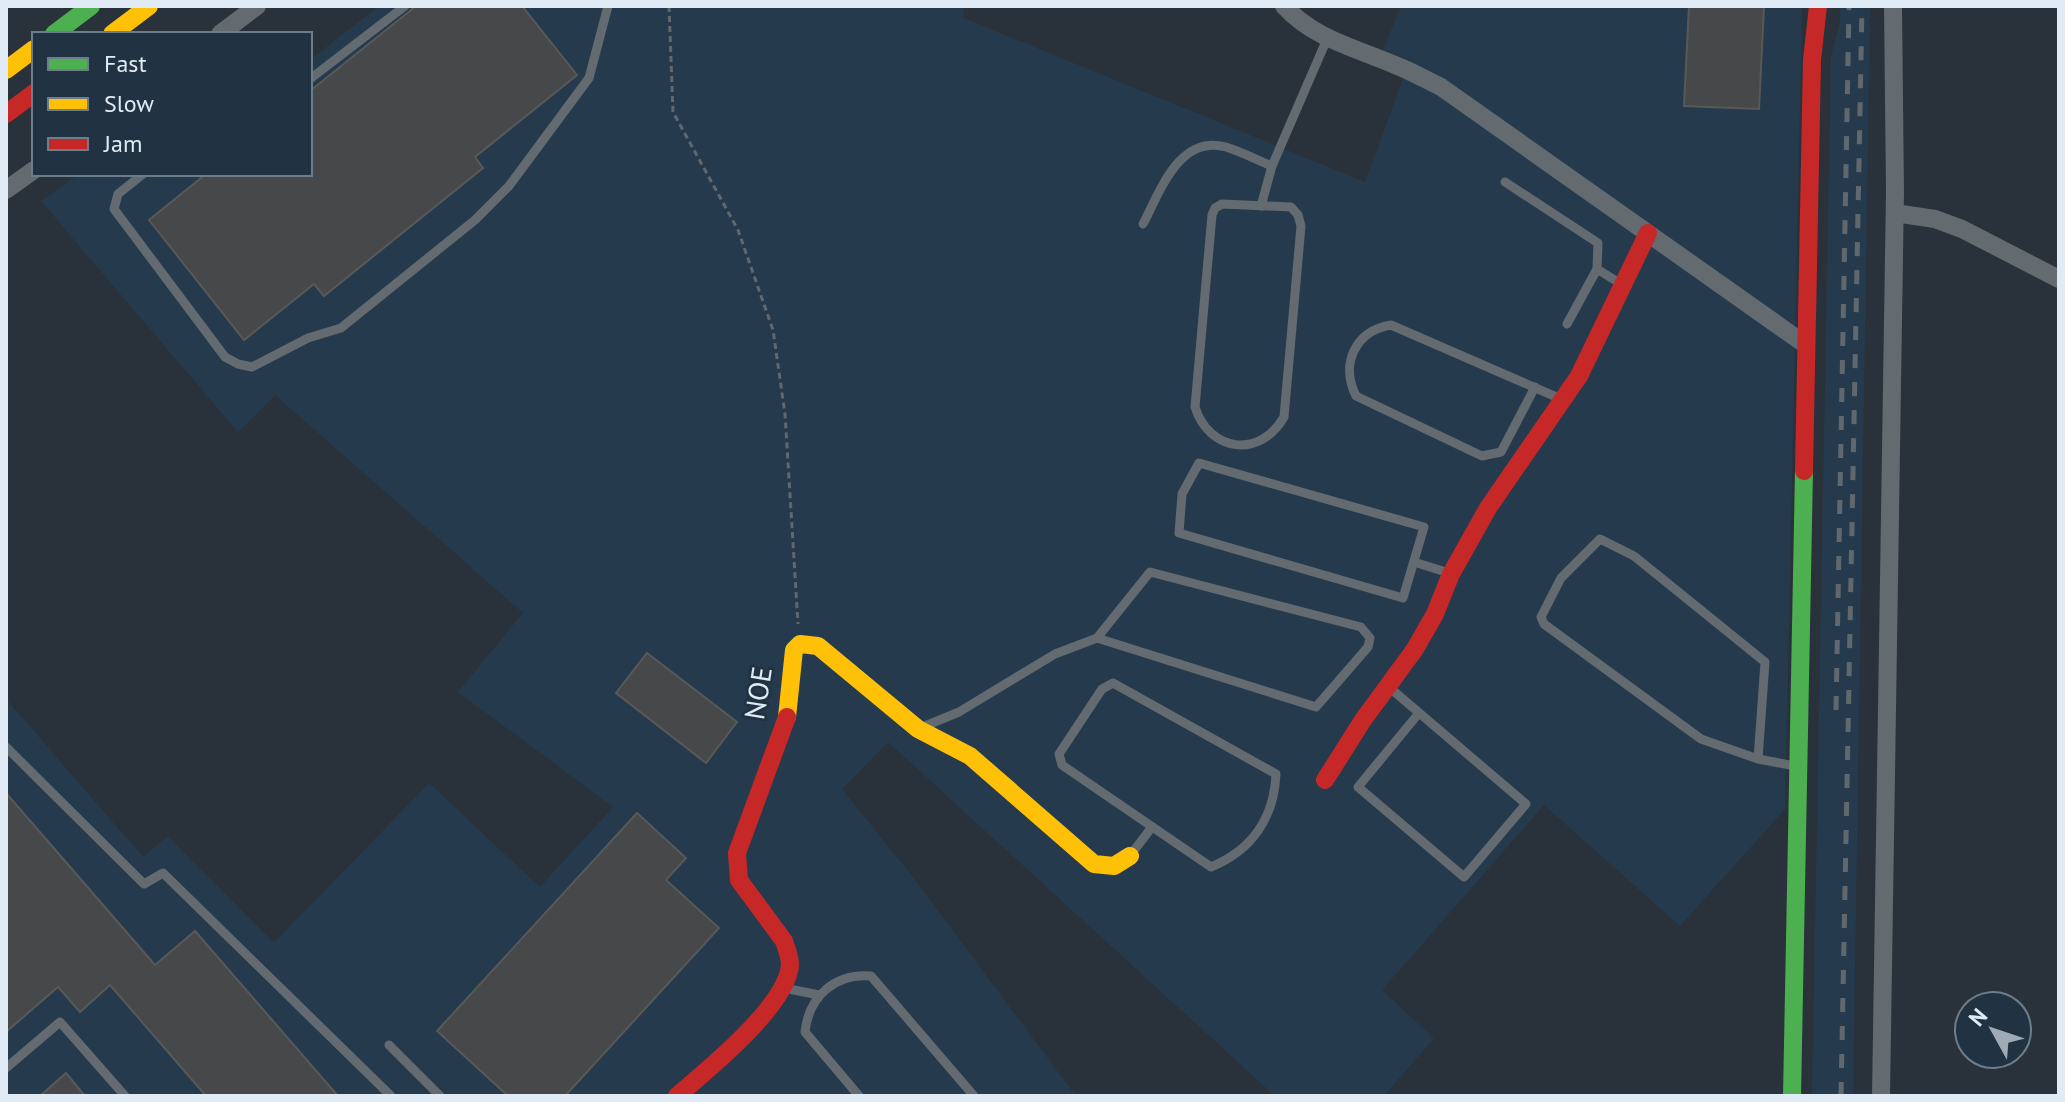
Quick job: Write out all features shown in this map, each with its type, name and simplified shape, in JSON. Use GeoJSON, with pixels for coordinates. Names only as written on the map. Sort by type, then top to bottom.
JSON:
{"type":"FeatureCollection","features":[{"type":"Feature","properties":{"kind":"main road"},"geometry":{"type":"LineString","coordinates":[[57,32],[91,6]]}},
{"type":"Feature","properties":{"kind":"main road"},"geometry":{"type":"LineString","coordinates":[[115,32],[149,6]]}},
{"type":"Feature","properties":{"kind":"main road"},"geometry":{"type":"LineString","coordinates":[[1792,1096],[1812,60],[1818,6]]}},
{"type":"Feature","properties":{"kind":"main road"},"geometry":{"type":"LineString","coordinates":[[6,70],[32,50]]}},
{"type":"Feature","properties":{"kind":"main road"},"geometry":{"type":"LineString","coordinates":[[6,114],[32,94]]}},
{"type":"Feature","properties":{"kind":"main road"},"geometry":{"type":"LineString","coordinates":[[1325,780],[1415,649],[1435,614],[1451,574],[1488,508],[1579,376],[1648,233]]}},
{"type":"Feature","properties":{"kind":"main road","name":"NOE"},"geometry":{"type":"LineString","coordinates":[[784,988],[791,964],[789,952],[739,880],[737,853],[787,716],[792,659],[794,650],[800,644],[818,646],[918,729],[970,756],[1094,864],[1106,867],[1120,865],[1130,856]]}},
{"type":"Feature","properties":{"kind":"main road"},"geometry":{"type":"LineString","coordinates":[[679,1095],[774,1002],[784,988]]}},
{"type":"Feature","properties":{"kind":"street"},"geometry":{"type":"LineString","coordinates":[[223,32],[257,6]]}},
{"type":"Feature","properties":{"kind":"street"},"geometry":{"type":"LineString","coordinates":[[1284,6],[1327,39],[1398,66],[1441,87],[1806,345]]}},
{"type":"Feature","properties":{"kind":"street"},"geometry":{"type":"LineString","coordinates":[[1881,1096],[1895,213],[1893,6]]}},
{"type":"Feature","properties":{"kind":"street"},"geometry":{"type":"LineString","coordinates":[[6,190],[32,171]]}},
{"type":"Feature","properties":{"kind":"street"},"geometry":{"type":"LineString","coordinates":[[1895,213],[1935,219],[1962,229],[2059,279]]}},
{"type":"Feature","properties":{"kind":"lane"},"geometry":{"type":"LineString","coordinates":[[312,77],[405,6]]}},
{"type":"Feature","properties":{"kind":"lane"},"geometry":{"type":"LineString","coordinates":[[140,176],[118,194],[114,209],[225,357],[252,367],[308,338],[341,328],[475,220],[501,195],[589,78],[608,6]]}},
{"type":"Feature","properties":{"kind":"lane"},"geometry":{"type":"LineString","coordinates":[[1261,206],[1272,166],[1327,39]]}},
{"type":"Feature","properties":{"kind":"lane"},"geometry":{"type":"LineString","coordinates":[[1143,224],[1173,166],[1186,154],[1205,146],[1224,146],[1272,166]]}},
{"type":"Feature","properties":{"kind":"lane"},"geometry":{"type":"LineString","coordinates":[[1505,182],[1598,243],[1597,269],[1567,324]]}},
{"type":"Feature","properties":{"kind":"lane"},"geometry":{"type":"LineString","coordinates":[[1222,204],[1261,206],[1291,207],[1298,215],[1301,226],[1284,417],[1266,437],[1239,445],[1219,440],[1210,434],[1195,407],[1212,215],[1215,208],[1222,204]]}},
{"type":"Feature","properties":{"kind":"lane"},"geometry":{"type":"LineString","coordinates":[[1597,269],[1624,285]]}},
{"type":"Feature","properties":{"kind":"lane"},"geometry":{"type":"LineString","coordinates":[[1535,387],[1501,452],[1482,456],[1356,396],[1348,368],[1353,350],[1365,335],[1391,325],[1535,387],[1563,400]]}},
{"type":"Feature","properties":{"kind":"lane"},"geometry":{"type":"LineString","coordinates":[[1199,463],[1424,527],[1414,562],[1403,598],[1179,533],[1182,494],[1199,463]]}},
{"type":"Feature","properties":{"kind":"lane"},"geometry":{"type":"LineString","coordinates":[[1758,759],[1765,662],[1634,556],[1600,539],[1561,578],[1541,617],[1544,624],[1701,739],[1758,759],[1798,766]]}},
{"type":"Feature","properties":{"kind":"lane"},"geometry":{"type":"LineString","coordinates":[[1414,562],[1451,574]]}},
{"type":"Feature","properties":{"kind":"lane"},"geometry":{"type":"LineString","coordinates":[[918,729],[959,712],[1055,654],[1097,638],[1150,572],[1361,627],[1370,638],[1368,647],[1316,707],[1097,638]]}},
{"type":"Feature","properties":{"kind":"lane"},"geometry":{"type":"LineString","coordinates":[[1113,683],[1276,774],[1273,801],[1262,826],[1235,855],[1211,867],[1152,827],[1062,765],[1059,754],[1102,689],[1113,683]]}},
{"type":"Feature","properties":{"kind":"lane"},"geometry":{"type":"LineString","coordinates":[[1388,686],[1526,804],[1464,877],[1358,787],[1419,713]]}},
{"type":"Feature","properties":{"kind":"lane"},"geometry":{"type":"LineString","coordinates":[[6,747],[144,884],[163,873],[391,1096]]}},
{"type":"Feature","properties":{"kind":"lane"},"geometry":{"type":"LineString","coordinates":[[1130,856],[1152,827]]}},
{"type":"Feature","properties":{"kind":"lane"},"geometry":{"type":"LineString","coordinates":[[859,1096],[805,1032],[809,1012],[819,995],[843,979],[871,976],[974,1096]]}},
{"type":"Feature","properties":{"kind":"lane"},"geometry":{"type":"LineString","coordinates":[[784,988],[819,995]]}},
{"type":"Feature","properties":{"kind":"lane"},"geometry":{"type":"LineString","coordinates":[[6,1068],[60,1022],[125,1096]]}},
{"type":"Feature","properties":{"kind":"lane"},"geometry":{"type":"LineString","coordinates":[[389,1045],[440,1096]]}},
{"type":"Feature","properties":{"kind":"path"},"geometry":{"type":"LineString","coordinates":[[669,6],[673,112],[738,230],[773,330],[785,414],[800,644]]}},
{"type":"Feature","properties":{"kind":"shaded area"},"geometry":{"type":"Polygon","coordinates":[[[379,6],[964,6],[963,18],[1365,182],[1410,60],[1383,50],[1401,6],[1802,6],[1785,809],[1680,926],[1544,805],[1382,990],[1434,1038],[1384,1096],[1275,1096],[888,742],[842,789],[912,876],[1076,1096],[6,1096],[6,699],[143,857],[168,836],[274,943],[429,783],[540,887],[613,807],[458,692],[523,613],[275,395],[238,432],[41,201],[76,176],[312,176],[312,58],[379,6]]]}},
{"type":"Feature","properties":{"kind":"shaded area"},"geometry":{"type":"Polygon","coordinates":[[[1840,6],[1870,6],[1853,1096],[1812,1096],[1831,56],[1840,23],[1840,6]]]}},
{"type":"Feature","properties":{"kind":"building"},"geometry":{"type":"Polygon","coordinates":[[[416,6],[522,6],[577,75],[475,157],[483,168],[324,296],[314,284],[244,340],[149,220],[204,176],[312,176],[312,89],[416,6]]]}},
{"type":"Feature","properties":{"kind":"building"},"geometry":{"type":"Polygon","coordinates":[[[1689,6],[1764,6],[1759,109],[1684,106],[1689,6]]]}},
{"type":"Feature","properties":{"kind":"building"},"geometry":{"type":"Polygon","coordinates":[[[647,653],[737,722],[706,763],[616,693],[647,653]]]}},
{"type":"Feature","properties":{"kind":"building"},"geometry":{"type":"Polygon","coordinates":[[[6,793],[155,965],[195,931],[338,1096],[206,1096],[110,985],[80,1012],[58,987],[6,1032],[6,793]]]}},
{"type":"Feature","properties":{"kind":"building"},"geometry":{"type":"Polygon","coordinates":[[[637,813],[686,858],[666,880],[719,928],[565,1096],[508,1096],[437,1031],[637,813]]]}},
{"type":"Feature","properties":{"kind":"building"},"geometry":{"type":"Polygon","coordinates":[[[66,1073],[85,1096],[40,1096],[66,1073]]]}},
{"type":"Feature","properties":{"kind":"railway"},"geometry":{"type":"LineString","coordinates":[[1836,710],[1849,6]]}},
{"type":"Feature","properties":{"kind":"railway"},"geometry":{"type":"LineString","coordinates":[[1841,1096],[1862,6]]}},
{"type":"Feature","properties":{"kind":"traffic: fast"},"geometry":{"type":"LineString","coordinates":[[57,32],[91,6]]}},
{"type":"Feature","properties":{"kind":"traffic: fast"},"geometry":{"type":"LineString","coordinates":[[1792,1096],[1804,471]]}},
{"type":"Feature","properties":{"kind":"traffic: slow"},"geometry":{"type":"LineString","coordinates":[[115,32],[149,6]]}},
{"type":"Feature","properties":{"kind":"traffic: slow"},"geometry":{"type":"LineString","coordinates":[[6,70],[32,50]]}},
{"type":"Feature","properties":{"kind":"traffic: slow"},"geometry":{"type":"LineString","coordinates":[[787,717],[794,650],[800,644],[818,646],[918,729],[970,756],[1094,864],[1114,866],[1130,856]]}},
{"type":"Feature","properties":{"kind":"traffic: jam"},"geometry":{"type":"LineString","coordinates":[[1804,471],[1812,60],[1818,6]]}},
{"type":"Feature","properties":{"kind":"traffic: jam"},"geometry":{"type":"LineString","coordinates":[[6,114],[32,94]]}},
{"type":"Feature","properties":{"kind":"traffic: jam"},"geometry":{"type":"LineString","coordinates":[[1325,780],[1363,720],[1415,649],[1435,614],[1451,574],[1488,508],[1579,376],[1648,233]]}},
{"type":"Feature","properties":{"kind":"traffic: jam"},"geometry":{"type":"LineString","coordinates":[[677,1096],[744,1036],[761,1018],[786,981],[790,965],[784,941],[739,880],[737,853],[787,717]]}}]}
